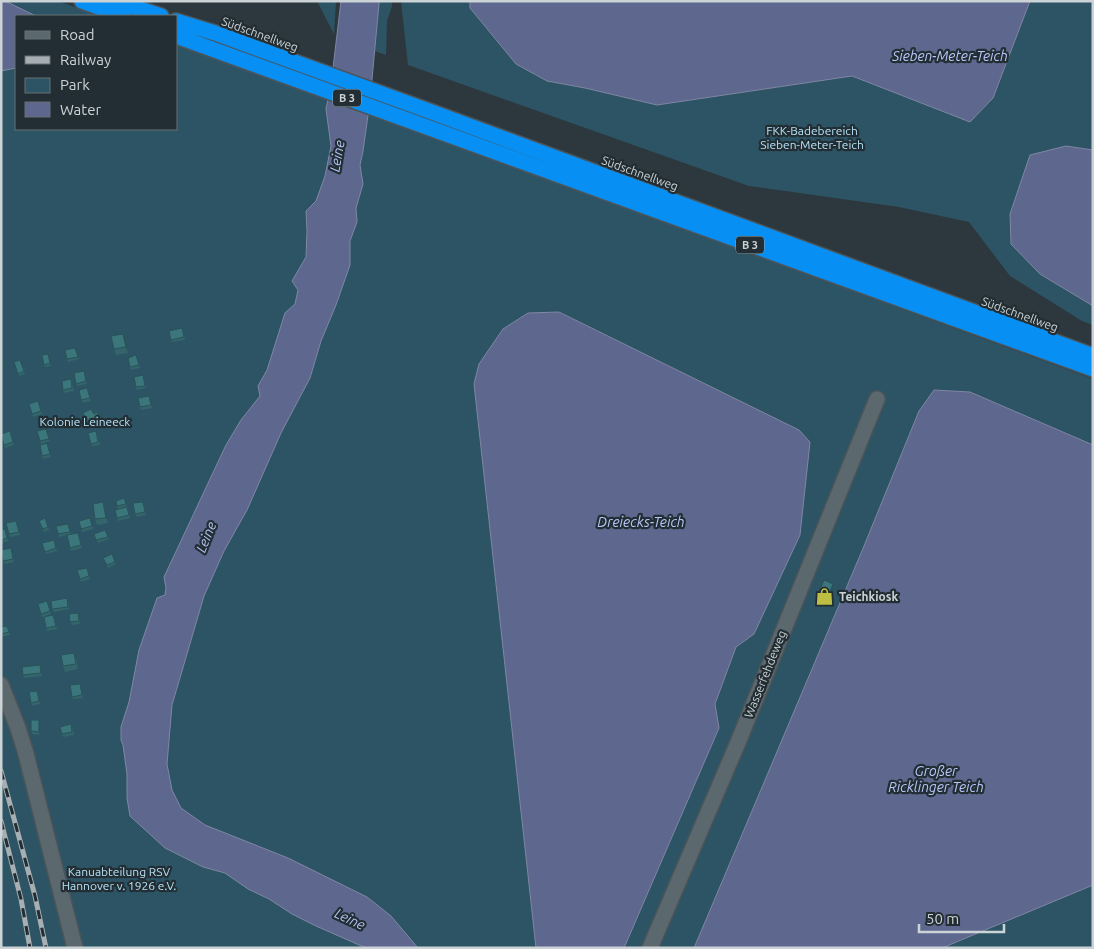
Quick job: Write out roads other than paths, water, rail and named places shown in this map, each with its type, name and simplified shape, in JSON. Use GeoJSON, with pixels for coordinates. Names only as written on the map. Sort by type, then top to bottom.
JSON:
{"type":"FeatureCollection","features":[{"type":"Feature","properties":{"kind":"highway"},"geometry":{"type":"LineString","coordinates":[[82,1],[120,15]]}},
{"type":"Feature","properties":{"kind":"highway"},"geometry":{"type":"LineString","coordinates":[[115,1],[158,15]]}},
{"type":"Feature","properties":{"kind":"highway","name":"Südschnellweg"},"geometry":{"type":"LineString","coordinates":[[178,22],[429,111],[1071,355],[1093,369]]}},
{"type":"Feature","properties":{"kind":"highway","name":"Südschnellweg"},"geometry":{"type":"LineString","coordinates":[[178,37],[431,129],[1071,355],[1093,356]]}},
{"type":"Feature","properties":{"kind":"lane","name":"Wasserfehdeweg"},"geometry":{"type":"LineString","coordinates":[[650,948],[739,740],[877,399]]}},
{"type":"Feature","properties":{"kind":"lane"},"geometry":{"type":"LineString","coordinates":[[1,685],[26,754],[75,948]]}},
{"type":"Feature","properties":{"kind":"water"},"geometry":{"type":"Polygon","coordinates":[[[1,1],[5,1],[34,15],[15,15],[15,68],[1,71],[1,1]]]}},
{"type":"Feature","properties":{"kind":"water","name":"Leine"},"geometry":{"type":"Polygon","coordinates":[[[341,1],[379,1],[370,101],[360,165],[363,184],[356,208],[357,222],[350,241],[350,265],[321,341],[310,378],[281,433],[247,510],[224,551],[204,596],[172,705],[167,764],[172,790],[181,808],[205,825],[288,858],[367,897],[391,916],[418,948],[366,948],[292,914],[269,899],[248,889],[225,873],[203,867],[165,848],[130,816],[127,798],[127,774],[121,740],[121,727],[129,702],[139,650],[157,598],[165,595],[164,577],[226,445],[241,420],[260,396],[258,386],[267,370],[285,313],[295,304],[298,290],[292,281],[306,257],[306,211],[316,201],[325,176],[331,146],[326,109],[331,85],[341,1]]]}},
{"type":"Feature","properties":{"kind":"water","name":"Sieben-Meter-Teich"},"geometry":{"type":"Polygon","coordinates":[[[470,1],[1030,1],[993,98],[970,122],[852,76],[657,105],[547,81],[516,64],[470,8],[470,1]]]}},
{"type":"Feature","properties":{"kind":"water"},"geometry":{"type":"Polygon","coordinates":[[[1066,146],[1093,150],[1093,306],[1040,274],[1011,244],[1010,214],[1030,155],[1066,146]]]}},
{"type":"Feature","properties":{"kind":"water","name":"Dreiecks-Teich"},"geometry":{"type":"Polygon","coordinates":[[[559,312],[799,430],[810,442],[800,535],[754,634],[736,647],[715,704],[719,728],[624,948],[536,948],[474,384],[479,364],[503,329],[528,313],[559,312]]]}},
{"type":"Feature","properties":{"kind":"water","name":"Großer Ricklinger Teich"},"geometry":{"type":"Polygon","coordinates":[[[934,390],[970,392],[1093,445],[1093,885],[942,948],[694,948],[919,411],[934,390]]]}},
{"type":"Feature","properties":{"kind":"railway"},"geometry":{"type":"LineString","coordinates":[[1,771],[35,896],[46,948]]}},
{"type":"Feature","properties":{"kind":"railway"},"geometry":{"type":"LineString","coordinates":[[1,821],[21,899],[30,948]]}},
{"type":"Feature","properties":{"kind":"place","name":"Teichkiosk"},"geometry":{"type":"Point","coordinates":[825,596]}},
{"type":"Feature","properties":{"kind":"park label","name":"FKK-Badebereich Sieben-Meter-Teich"},"geometry":{"type":"Point","coordinates":[812,137]}},
{"type":"Feature","properties":{"kind":"park label","name":"Kolonie Leineeck"},"geometry":{"type":"Point","coordinates":[85,421]}},
{"type":"Feature","properties":{"kind":"park label","name":"Kanuabteilung RSV Hannover v. 1926 e.V."},"geometry":{"type":"Point","coordinates":[119,878]}}]}
